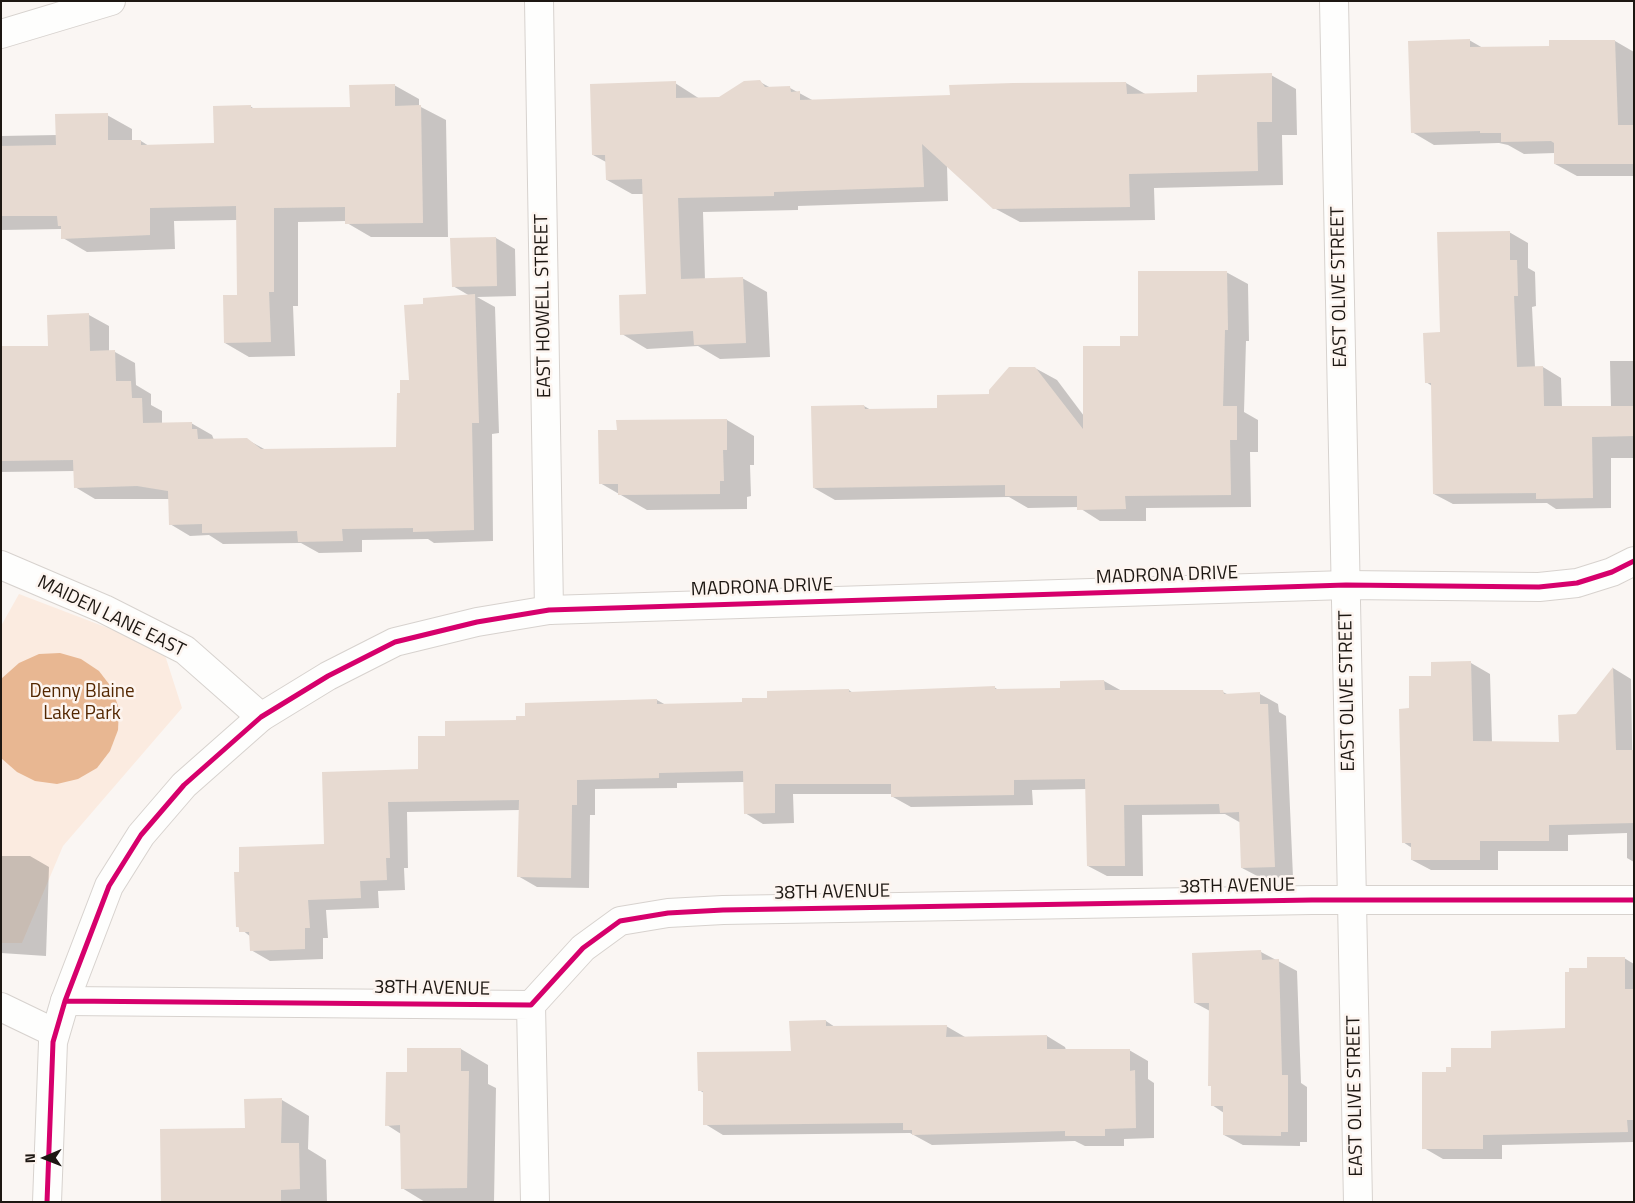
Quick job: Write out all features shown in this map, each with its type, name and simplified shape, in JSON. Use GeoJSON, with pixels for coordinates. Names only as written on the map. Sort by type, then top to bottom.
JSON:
{"type":"FeatureCollection","features":[{"type":"Feature","properties":{"kind":"street"},"geometry":{"type":"LineString","coordinates":[[1,34],[111,1]]}},
{"type":"Feature","properties":{"kind":"street","name":"EAST HOWELL STREET"},"geometry":{"type":"LineString","coordinates":[[539,1],[549,610]]}},
{"type":"Feature","properties":{"kind":"street","name":"EAST OLIVE STREET"},"geometry":{"type":"LineString","coordinates":[[1334,1],[1358,1202]]}},
{"type":"Feature","properties":{"kind":"street","name":"MADRONA DRIVE"},"geometry":{"type":"LineString","coordinates":[[47,1202],[55,1033],[65,1001],[109,886],[141,835],[184,784],[261,717],[328,676],[395,642],[477,622],[549,610],[1346,585],[1539,587],[1576,583],[1612,572],[1634,560]]}},
{"type":"Feature","properties":{"kind":"street","name":"MAIDEN LANE EAST"},"geometry":{"type":"LineString","coordinates":[[1,565],[104,609],[185,650],[261,717]]}},
{"type":"Feature","properties":{"kind":"street","name":"38TH AVENUE"},"geometry":{"type":"LineString","coordinates":[[65,1001],[531,1005],[584,948],[620,921],[668,913],[722,910],[1352,900],[1634,900]]}},
{"type":"Feature","properties":{"kind":"street"},"geometry":{"type":"LineString","coordinates":[[531,1005],[535,1202]]}},
{"type":"Feature","properties":{"kind":"street"},"geometry":{"type":"LineString","coordinates":[[1,1007],[55,1033]]}},
{"type":"Feature","properties":{"kind":"green space","name":"Denny Blaine Lake Park"},"geometry":{"type":"Polygon","coordinates":[[[19,594],[163,649],[182,708],[63,846],[22,943],[1,943],[1,626],[19,594]]]}},
{"type":"Feature","properties":{"kind":"shaded area"},"geometry":{"type":"Polygon","coordinates":[[[60,653],[81,659],[99,671],[112,688],[119,709],[118,730],[110,751],[97,768],[78,779],[57,784],[35,781],[17,772],[1,758],[1,679],[19,663],[39,654],[60,653]]]}},
{"type":"Feature","properties":{"kind":"building"},"geometry":{"type":"Polygon","coordinates":[[[1470,39],[1470,47],[1549,46],[1549,40],[1615,40],[1618,125],[1634,125],[1634,164],[1554,164],[1554,143],[1551,141],[1501,142],[1501,133],[1480,133],[1480,131],[1411,133],[1408,41],[1470,39]]]}},
{"type":"Feature","properties":{"kind":"building"},"geometry":{"type":"Polygon","coordinates":[[[1272,73],[1272,122],[1257,122],[1258,171],[1129,174],[1130,207],[993,209],[922,144],[924,187],[774,192],[774,196],[678,198],[681,279],[743,277],[746,343],[694,345],[693,331],[620,335],[619,295],[646,294],[642,179],[606,180],[605,155],[592,155],[590,84],[676,81],[676,98],[719,97],[744,81],[760,80],[765,87],[790,86],[791,92],[800,91],[800,100],[950,95],[949,85],[1013,83],[1126,82],[1127,94],[1197,92],[1197,75],[1272,73]]]}},
{"type":"Feature","properties":{"kind":"building"},"geometry":{"type":"Polygon","coordinates":[[[395,84],[395,106],[421,105],[423,223],[345,224],[345,207],[274,208],[274,292],[269,292],[271,342],[224,343],[223,295],[237,295],[236,206],[150,208],[150,235],[61,239],[61,226],[58,226],[57,216],[1,216],[1,146],[56,145],[55,114],[108,113],[108,140],[141,140],[141,145],[214,143],[213,106],[251,105],[251,108],[350,107],[349,85],[395,84]]]}},
{"type":"Feature","properties":{"kind":"building"},"geometry":{"type":"Polygon","coordinates":[[[1510,231],[1510,260],[1517,260],[1518,296],[1514,296],[1517,367],[1543,366],[1544,406],[1634,406],[1634,436],[1592,437],[1593,498],[1536,499],[1536,493],[1433,494],[1431,383],[1425,383],[1423,333],[1440,332],[1437,232],[1510,231]]]}},
{"type":"Feature","properties":{"kind":"building"},"geometry":{"type":"Polygon","coordinates":[[[496,237],[497,286],[452,287],[450,238],[496,237]]]}},
{"type":"Feature","properties":{"kind":"building"},"geometry":{"type":"Polygon","coordinates":[[[1138,271],[1227,271],[1228,330],[1225,330],[1223,406],[1237,406],[1237,440],[1230,440],[1231,495],[1125,496],[1126,509],[1077,510],[1077,496],[1005,496],[1005,485],[813,488],[811,406],[864,405],[865,409],[937,408],[937,395],[989,394],[989,390],[1009,367],[1035,367],[1083,429],[1083,346],[1120,346],[1120,336],[1138,336],[1138,271]]]}},
{"type":"Feature","properties":{"kind":"building"},"geometry":{"type":"Polygon","coordinates":[[[475,294],[479,423],[472,423],[474,530],[413,532],[413,528],[342,529],[343,541],[298,542],[297,531],[202,533],[202,524],[169,525],[168,491],[137,486],[74,488],[73,460],[1,461],[1,346],[48,346],[47,315],[89,313],[90,351],[115,350],[116,381],[131,381],[132,398],[142,398],[143,423],[192,422],[192,429],[197,429],[198,439],[247,438],[261,449],[396,447],[397,393],[400,393],[400,380],[409,380],[404,305],[423,304],[423,298],[475,294]]]}},
{"type":"Feature","properties":{"kind":"building"},"geometry":{"type":"Polygon","coordinates":[[[727,419],[727,450],[723,450],[724,481],[720,481],[720,494],[618,495],[618,484],[599,484],[598,430],[617,430],[616,420],[727,419]]]}},
{"type":"Feature","properties":{"kind":"building"},"geometry":{"type":"Polygon","coordinates":[[[1471,661],[1473,741],[1559,742],[1558,715],[1576,714],[1613,667],[1616,750],[1634,750],[1634,823],[1549,825],[1549,841],[1480,841],[1480,860],[1411,860],[1411,843],[1402,843],[1399,709],[1409,708],[1409,676],[1431,676],[1431,662],[1471,661]]]}},
{"type":"Feature","properties":{"kind":"building"},"geometry":{"type":"Polygon","coordinates":[[[1104,680],[1105,690],[1223,690],[1224,694],[1260,692],[1260,704],[1268,704],[1275,867],[1241,868],[1239,812],[1220,813],[1219,804],[1124,805],[1125,866],[1087,866],[1085,779],[1014,780],[1014,795],[891,797],[891,784],[775,784],[775,813],[744,814],[743,771],[659,773],[659,778],[577,780],[577,805],[572,805],[571,878],[517,877],[519,800],[388,802],[390,858],[386,858],[387,880],[360,881],[361,898],[308,900],[310,928],[305,928],[305,949],[250,951],[249,932],[239,932],[239,927],[236,927],[234,872],[239,872],[239,847],[324,844],[322,772],[418,769],[418,736],[445,736],[445,721],[516,720],[516,716],[525,716],[525,703],[657,699],[657,704],[742,702],[742,698],[767,698],[767,691],[849,689],[849,692],[995,686],[995,689],[1060,688],[1060,681],[1104,680]]]}},
{"type":"Feature","properties":{"kind":"building"},"geometry":{"type":"Polygon","coordinates":[[[1261,950],[1262,960],[1279,959],[1282,1075],[1288,1075],[1288,1132],[1281,1132],[1281,1136],[1223,1135],[1223,1106],[1211,1106],[1211,1086],[1208,1086],[1209,1003],[1194,1003],[1192,953],[1261,950]]]}},
{"type":"Feature","properties":{"kind":"building"},"geometry":{"type":"Polygon","coordinates":[[[1587,957],[1625,957],[1625,989],[1634,989],[1634,1120],[1627,1120],[1628,1132],[1483,1135],[1483,1149],[1422,1149],[1422,1072],[1446,1072],[1446,1067],[1451,1067],[1451,1048],[1491,1048],[1491,1031],[1565,1028],[1565,972],[1569,972],[1569,968],[1587,968],[1587,957]]]}},
{"type":"Feature","properties":{"kind":"building"},"geometry":{"type":"Polygon","coordinates":[[[826,1020],[826,1026],[947,1025],[946,1037],[1047,1035],[1047,1049],[1130,1049],[1130,1071],[1135,1070],[1136,1128],[1105,1129],[1105,1136],[1065,1136],[1065,1131],[912,1135],[912,1130],[903,1130],[903,1123],[703,1125],[703,1091],[698,1091],[697,1052],[791,1051],[789,1021],[826,1020]]]}},
{"type":"Feature","properties":{"kind":"building"},"geometry":{"type":"Polygon","coordinates":[[[407,1048],[461,1048],[461,1071],[469,1071],[467,1188],[401,1189],[400,1125],[385,1126],[386,1072],[407,1072],[407,1048]]]}},
{"type":"Feature","properties":{"kind":"building"},"geometry":{"type":"Polygon","coordinates":[[[282,1098],[281,1143],[299,1143],[300,1189],[281,1190],[281,1202],[161,1202],[160,1129],[245,1128],[244,1099],[282,1098]]]}},
{"type":"Feature","properties":{"kind":"cycle path"},"geometry":{"type":"LineString","coordinates":[[47,1202],[53,1042],[65,1001],[109,886],[141,835],[184,785],[261,717],[328,676],[395,642],[477,622],[549,610],[1346,585],[1539,587],[1577,583],[1612,572],[1634,561]]}},
{"type":"Feature","properties":{"kind":"cycle path"},"geometry":{"type":"LineString","coordinates":[[65,1001],[531,1005],[583,948],[620,921],[668,913],[723,910],[1312,900],[1634,900]]}}]}
